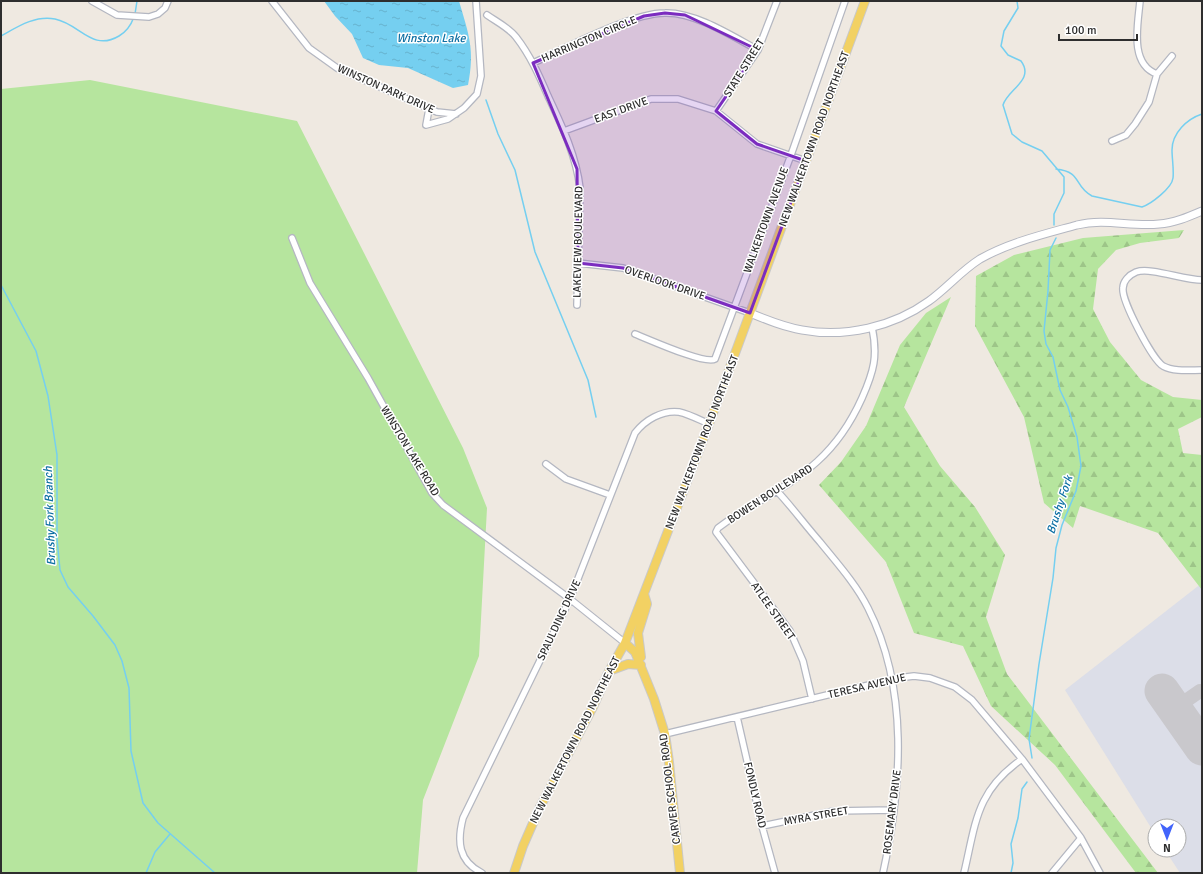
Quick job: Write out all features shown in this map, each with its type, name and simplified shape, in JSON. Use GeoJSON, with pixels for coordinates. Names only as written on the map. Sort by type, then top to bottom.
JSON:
{"type":"FeatureCollection","features":[{"type":"Feature","properties":{"kind":"main road","name":"NEW WALKERTOWN ROAD NORTHEAST"},"geometry":{"type":"LineString","coordinates":[[514,873],[523,846],[540,807],[593,707],[609,671],[625,643],[709,424],[865,1]]}},
{"type":"Feature","properties":{"kind":"main road"},"geometry":{"type":"LineString","coordinates":[[609,671],[628,664],[641,665],[638,633],[647,604],[644,594]]}},
{"type":"Feature","properties":{"kind":"main road","name":"CARVER SCHOOL ROAD"},"geometry":{"type":"LineString","coordinates":[[625,643],[635,652],[641,665],[665,734],[680,873]]}},
{"type":"Feature","properties":{"kind":"street"},"geometry":{"type":"LineString","coordinates":[[92,1],[117,14],[149,18],[158,14],[165,8],[168,1]]}},
{"type":"Feature","properties":{"kind":"street","name":"WINSTON PARK DRIVE"},"geometry":{"type":"LineString","coordinates":[[272,1],[309,48],[337,68],[429,109],[437,112],[456,114]]}},
{"type":"Feature","properties":{"kind":"street"},"geometry":{"type":"LineString","coordinates":[[429,109],[426,125],[448,119],[474,98],[480,83],[481,66],[476,1]]}},
{"type":"Feature","properties":{"kind":"street","name":"STATE STREET"},"geometry":{"type":"LineString","coordinates":[[716,111],[758,50],[777,1]]}},
{"type":"Feature","properties":{"kind":"street","name":"WALKERTOWN AVENUE"},"geometry":{"type":"LineString","coordinates":[[635,334],[699,358],[713,361],[716,357],[791,155],[845,1]]}},
{"type":"Feature","properties":{"kind":"street"},"geometry":{"type":"LineString","coordinates":[[1140,1],[1138,37],[1139,56],[1148,70],[1157,74]]}},
{"type":"Feature","properties":{"kind":"street","name":"HARRINGTON CIRCLE"},"geometry":{"type":"LineString","coordinates":[[533,63],[644,16],[665,13],[685,15],[758,50]]}},
{"type":"Feature","properties":{"kind":"street","name":"LAKEVIEW BOULEVARD"},"geometry":{"type":"LineString","coordinates":[[486,15],[504,26],[515,36],[533,63],[564,131],[578,169],[580,188],[577,305]]}},
{"type":"Feature","properties":{"kind":"street"},"geometry":{"type":"LineString","coordinates":[[1112,141],[1126,135],[1136,124],[1148,102],[1157,74],[1172,56]]}},
{"type":"Feature","properties":{"kind":"street","name":"EAST DRIVE"},"geometry":{"type":"LineString","coordinates":[[564,131],[633,104],[658,98],[687,101],[716,111],[757,144],[806,161]]}},
{"type":"Feature","properties":{"kind":"street"},"geometry":{"type":"LineString","coordinates":[[750,314],[795,328],[814,331],[842,332],[872,327],[896,319],[920,307],[973,264],[1008,246],[1084,224],[1106,221],[1159,224],[1182,220],[1202,211]]}},
{"type":"Feature","properties":{"kind":"street","name":"WINSTON LAKE ROAD"},"geometry":{"type":"LineString","coordinates":[[292,238],[310,283],[368,378],[432,493],[443,505],[570,599],[625,643]]}},
{"type":"Feature","properties":{"kind":"street","name":"OVERLOOK DRIVE"},"geometry":{"type":"LineString","coordinates":[[578,263],[623,268],[750,314]]}},
{"type":"Feature","properties":{"kind":"street"},"geometry":{"type":"LineString","coordinates":[[1202,280],[1141,271],[1128,277],[1123,288],[1124,297],[1135,321],[1159,363],[1167,368],[1202,370]]}},
{"type":"Feature","properties":{"kind":"street","name":"BOWEN BOULEVARD"},"geometry":{"type":"LineString","coordinates":[[716,532],[718,528],[799,476],[823,457],[847,428],[870,382],[874,369],[876,350],[872,327]]}},
{"type":"Feature","properties":{"kind":"street","name":"SPAULDING DRIVE"},"geometry":{"type":"LineString","coordinates":[[482,873],[476,870],[467,861],[460,849],[458,834],[463,818],[570,599],[635,433],[642,424],[654,417],[669,412],[680,412],[709,424]]}},
{"type":"Feature","properties":{"kind":"street"},"geometry":{"type":"LineString","coordinates":[[546,464],[566,479],[610,495]]}},
{"type":"Feature","properties":{"kind":"street","name":"ROSEMARY DRIVE"},"geometry":{"type":"LineString","coordinates":[[776,491],[860,593],[883,640],[893,679],[898,766],[894,810],[883,873]]}},
{"type":"Feature","properties":{"kind":"street","name":"ATLEE STREET"},"geometry":{"type":"LineString","coordinates":[[716,532],[779,615],[793,636],[803,661],[812,699]]}},
{"type":"Feature","properties":{"kind":"street","name":"TERESA AVENUE"},"geometry":{"type":"LineString","coordinates":[[665,734],[893,679],[922,677],[955,687],[972,700],[1022,759],[1081,838],[1100,873]]}},
{"type":"Feature","properties":{"kind":"street","name":"FONDLY ROAD"},"geometry":{"type":"LineString","coordinates":[[737,717],[762,826],[775,873]]}},
{"type":"Feature","properties":{"kind":"street"},"geometry":{"type":"LineString","coordinates":[[964,873],[982,802],[1001,775],[1022,759]]}},
{"type":"Feature","properties":{"kind":"street","name":"MYRA STREET"},"geometry":{"type":"LineString","coordinates":[[762,826],[834,811],[894,810]]}},
{"type":"Feature","properties":{"kind":"street"},"geometry":{"type":"LineString","coordinates":[[1052,873],[1081,838]]}},
{"type":"Feature","properties":{"kind":"highlighted area"},"geometry":{"type":"Polygon","coordinates":[[[665,13],[685,15],[758,50],[716,111],[757,144],[806,161],[750,313],[623,268],[578,263],[577,169],[533,63],[644,16],[665,13]]]}},
{"type":"Feature","properties":{"kind":"shaded area"},"geometry":{"type":"Polygon","coordinates":[[[1202,583],[1202,873],[1180,873],[1170,858],[1187,858],[1187,818],[1147,818],[1147,821],[1065,690],[1202,583]]]}},
{"type":"Feature","properties":{"kind":"green space"},"geometry":{"type":"Polygon","coordinates":[[[90,80],[297,121],[463,448],[487,508],[479,656],[423,800],[417,873],[1,873],[1,89],[90,80]]]}},
{"type":"Feature","properties":{"kind":"green space"},"geometry":{"type":"Polygon","coordinates":[[[1184,230],[1179,238],[1140,243],[1116,250],[1098,269],[1093,309],[1110,342],[1141,380],[1173,397],[1202,400],[1202,417],[1178,429],[1183,453],[1202,455],[1202,590],[1158,533],[1080,506],[1073,528],[1044,503],[1024,417],[975,326],[976,276],[1014,255],[1083,238],[1184,230]]]}},
{"type":"Feature","properties":{"kind":"green space"},"geometry":{"type":"Polygon","coordinates":[[[951,297],[904,407],[940,466],[975,507],[1005,555],[986,617],[1007,674],[1158,873],[1136,873],[1055,765],[991,706],[963,646],[914,633],[886,562],[819,485],[841,462],[866,426],[900,345],[926,313],[951,297]]]}},
{"type":"Feature","properties":{"kind":"water","name":"Winston Lake"},"geometry":{"type":"Polygon","coordinates":[[[324,1],[459,1],[466,24],[471,52],[468,85],[453,88],[408,68],[379,65],[363,58],[352,34],[335,16],[324,1]]]}},
{"type":"Feature","properties":{"kind":"waterway"},"geometry":{"type":"LineString","coordinates":[[135,14],[137,1]]}},
{"type":"Feature","properties":{"kind":"waterway","name":"Brushy Fork"},"geometry":{"type":"LineString","coordinates":[[1017,1],[1018,8],[1004,31],[1001,46],[1008,55],[1021,61],[1025,74],[1023,79],[1006,99],[1003,105],[1012,134],[1022,142],[1042,151],[1064,177],[1064,193],[1054,214],[1054,225]]}},
{"type":"Feature","properties":{"kind":"waterway"},"geometry":{"type":"LineString","coordinates":[[1,36],[33,20],[48,18],[64,22],[93,39],[101,41],[110,40],[124,32],[134,17]]}},
{"type":"Feature","properties":{"kind":"waterway"},"geometry":{"type":"LineString","coordinates":[[486,100],[498,134],[515,170],[535,252],[588,380],[596,417]]}},
{"type":"Feature","properties":{"kind":"waterway"},"geometry":{"type":"LineString","coordinates":[[1056,169],[1070,173],[1074,176],[1082,188],[1092,196],[1142,207],[1156,199],[1172,182],[1172,150],[1175,138],[1186,123],[1202,114]]}},
{"type":"Feature","properties":{"kind":"waterway","name":"Brushy Fork"},"geometry":{"type":"LineString","coordinates":[[1032,758],[1029,739],[1053,578],[1056,548],[1062,525],[1076,491],[1081,466],[1077,437],[1068,407],[1060,390],[1053,357],[1046,344],[1044,331],[1050,250],[1056,238]]}},
{"type":"Feature","properties":{"kind":"waterway","name":"Brushy Fork Branch"},"geometry":{"type":"LineString","coordinates":[[1,285],[36,351],[48,396],[57,455],[57,539],[60,570],[68,587],[115,645],[122,661],[129,688],[131,751],[143,803],[158,823],[215,873]]}},
{"type":"Feature","properties":{"kind":"waterway","name":"Brushy Fork"},"geometry":{"type":"LineString","coordinates":[[1011,873],[1013,863],[1011,844],[1018,818],[1022,789],[1027,782]]}},
{"type":"Feature","properties":{"kind":"waterway"},"geometry":{"type":"LineString","coordinates":[[146,873],[155,852],[170,834]]}},
{"type":"Feature","properties":{"kind":"taxiway"},"geometry":{"type":"LineString","coordinates":[[1174,709],[1202,691]]}},
{"type":"Feature","properties":{"kind":"runway"},"geometry":{"type":"LineString","coordinates":[[1162,691],[1202,748]]}}]}
